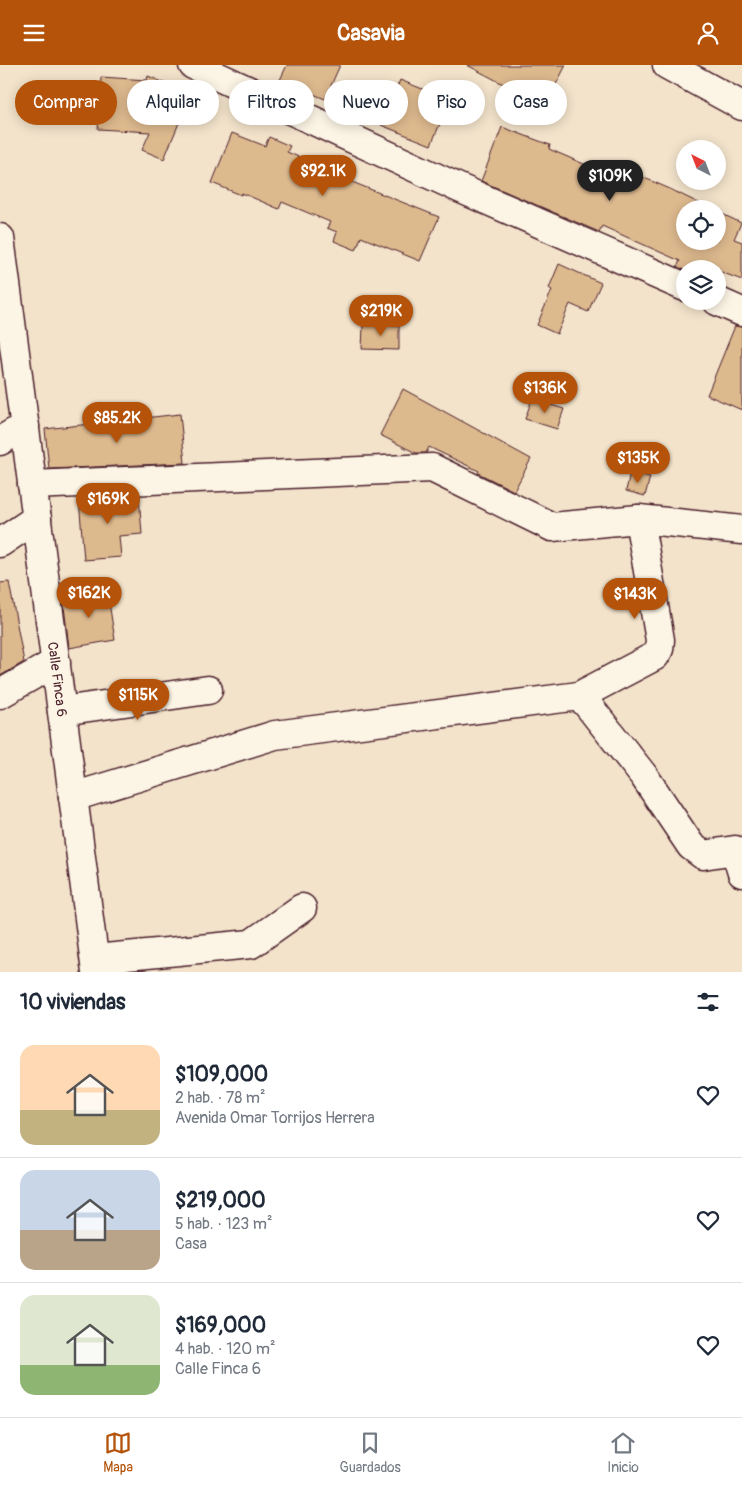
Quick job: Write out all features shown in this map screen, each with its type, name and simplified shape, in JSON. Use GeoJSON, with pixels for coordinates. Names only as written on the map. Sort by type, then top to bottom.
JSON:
{"type":"FeatureCollection","features":[{"type":"Feature","properties":{"kind":"street"},"geometry":{"type":"LineString","coordinates":[[193,65],[459,188],[676,283]]}},
{"type":"Feature","properties":{"kind":"street"},"geometry":{"type":"LineString","coordinates":[[667,65],[742,106]]}},
{"type":"Feature","properties":{"kind":"street","name":"Calle Finca 6"},"geometry":{"type":"LineString","coordinates":[[0,238],[9,376],[25,426],[96,966]]}},
{"type":"Feature","properties":{"kind":"street"},"geometry":{"type":"LineString","coordinates":[[726,305],[742,312]]}},
{"type":"Feature","properties":{"kind":"street"},"geometry":{"type":"LineString","coordinates":[[0,441],[25,426]]}},
{"type":"Feature","properties":{"kind":"street"},"geometry":{"type":"LineString","coordinates":[[32,485],[432,468],[552,527],[639,519],[742,530]]}},
{"type":"Feature","properties":{"kind":"street"},"geometry":{"type":"LineString","coordinates":[[0,543],[37,518]]}},
{"type":"Feature","properties":{"kind":"street"},"geometry":{"type":"LineString","coordinates":[[73,797],[275,735],[579,696],[655,656],[659,649],[660,640],[639,519]]}},
{"type":"Feature","properties":{"kind":"street"},"geometry":{"type":"LineString","coordinates":[[0,694],[56,662]]}},
{"type":"Feature","properties":{"kind":"street"},"geometry":{"type":"LineString","coordinates":[[62,711],[208,690]]}},
{"type":"Feature","properties":{"kind":"street"},"geometry":{"type":"LineString","coordinates":[[579,696],[588,704],[644,777],[691,846],[703,855],[740,857]]}},
{"type":"Feature","properties":{"kind":"street"},"geometry":{"type":"LineString","coordinates":[[96,966],[250,945],[302,909]]}},
{"type":"Feature","properties":{"kind":"building"},"geometry":{"type":"Polygon","coordinates":[[[287,65],[340,65],[333,80],[324,80],[324,99],[314,94],[314,80],[280,80],[287,65]]]}},
{"type":"Feature","properties":{"kind":"building"},"geometry":{"type":"Polygon","coordinates":[[[467,65],[566,65],[558,80],[496,80],[467,65]]]}},
{"type":"Feature","properties":{"kind":"building"},"geometry":{"type":"Polygon","coordinates":[[[148,76],[158,80],[147,80],[148,76]]]}},
{"type":"Feature","properties":{"kind":"building"},"geometry":{"type":"Polygon","coordinates":[[[101,77],[147,80],[127,80],[127,125],[178,125],[164,159],[142,150],[150,132],[98,129],[98,125],[117,125],[117,80],[101,80],[101,77]]]}},
{"type":"Feature","properties":{"kind":"building"},"geometry":{"type":"Polygon","coordinates":[[[408,83],[418,87],[418,125],[439,125],[431,145],[381,125],[408,125],[408,83]]]}},
{"type":"Feature","properties":{"kind":"building"},"geometry":{"type":"Polygon","coordinates":[[[502,127],[550,145],[549,149],[607,174],[612,164],[693,200],[676,200],[676,250],[726,250],[726,216],[741,223],[734,239],[742,242],[742,280],[726,274],[726,260],[678,260],[602,226],[599,232],[481,181],[502,127]]]}},
{"type":"Feature","properties":{"kind":"building"},"geometry":{"type":"Polygon","coordinates":[[[232,133],[265,146],[269,137],[290,146],[287,152],[301,158],[300,161],[439,217],[420,261],[361,237],[356,250],[334,241],[337,232],[327,228],[330,222],[282,202],[279,209],[242,193],[241,195],[212,183],[232,133]]]}},
{"type":"Feature","properties":{"kind":"building"},"geometry":{"type":"Polygon","coordinates":[[[559,264],[601,283],[588,312],[570,304],[557,334],[537,325],[552,290],[549,288],[559,264]]]}},
{"type":"Feature","properties":{"kind":"building"},"geometry":{"type":"Polygon","coordinates":[[[363,325],[399,325],[399,350],[362,349],[363,325]]]}},
{"type":"Feature","properties":{"kind":"building"},"geometry":{"type":"Polygon","coordinates":[[[735,326],[742,327],[742,410],[707,395],[735,326]]]}},
{"type":"Feature","properties":{"kind":"building"},"geometry":{"type":"Polygon","coordinates":[[[403,389],[531,459],[514,491],[478,473],[479,471],[429,447],[426,453],[416,453],[380,435],[403,389]]]}},
{"type":"Feature","properties":{"kind":"building"},"geometry":{"type":"Polygon","coordinates":[[[532,399],[564,409],[557,429],[525,419],[532,399]]]}},
{"type":"Feature","properties":{"kind":"building"},"geometry":{"type":"Polygon","coordinates":[[[180,414],[185,463],[49,469],[45,429],[180,414]]]}},
{"type":"Feature","properties":{"kind":"building"},"geometry":{"type":"Polygon","coordinates":[[[630,472],[650,477],[645,496],[626,491],[630,472]]]}},
{"type":"Feature","properties":{"kind":"building"},"geometry":{"type":"Polygon","coordinates":[[[139,496],[142,534],[119,536],[121,557],[84,560],[79,499],[139,496]]]}},
{"type":"Feature","properties":{"kind":"building"},"geometry":{"type":"Polygon","coordinates":[[[9,582],[24,662],[0,676],[0,583],[9,582]]]}},
{"type":"Feature","properties":{"kind":"building"},"geometry":{"type":"Polygon","coordinates":[[[107,590],[115,640],[69,648],[63,598],[107,590]]]}}]}
